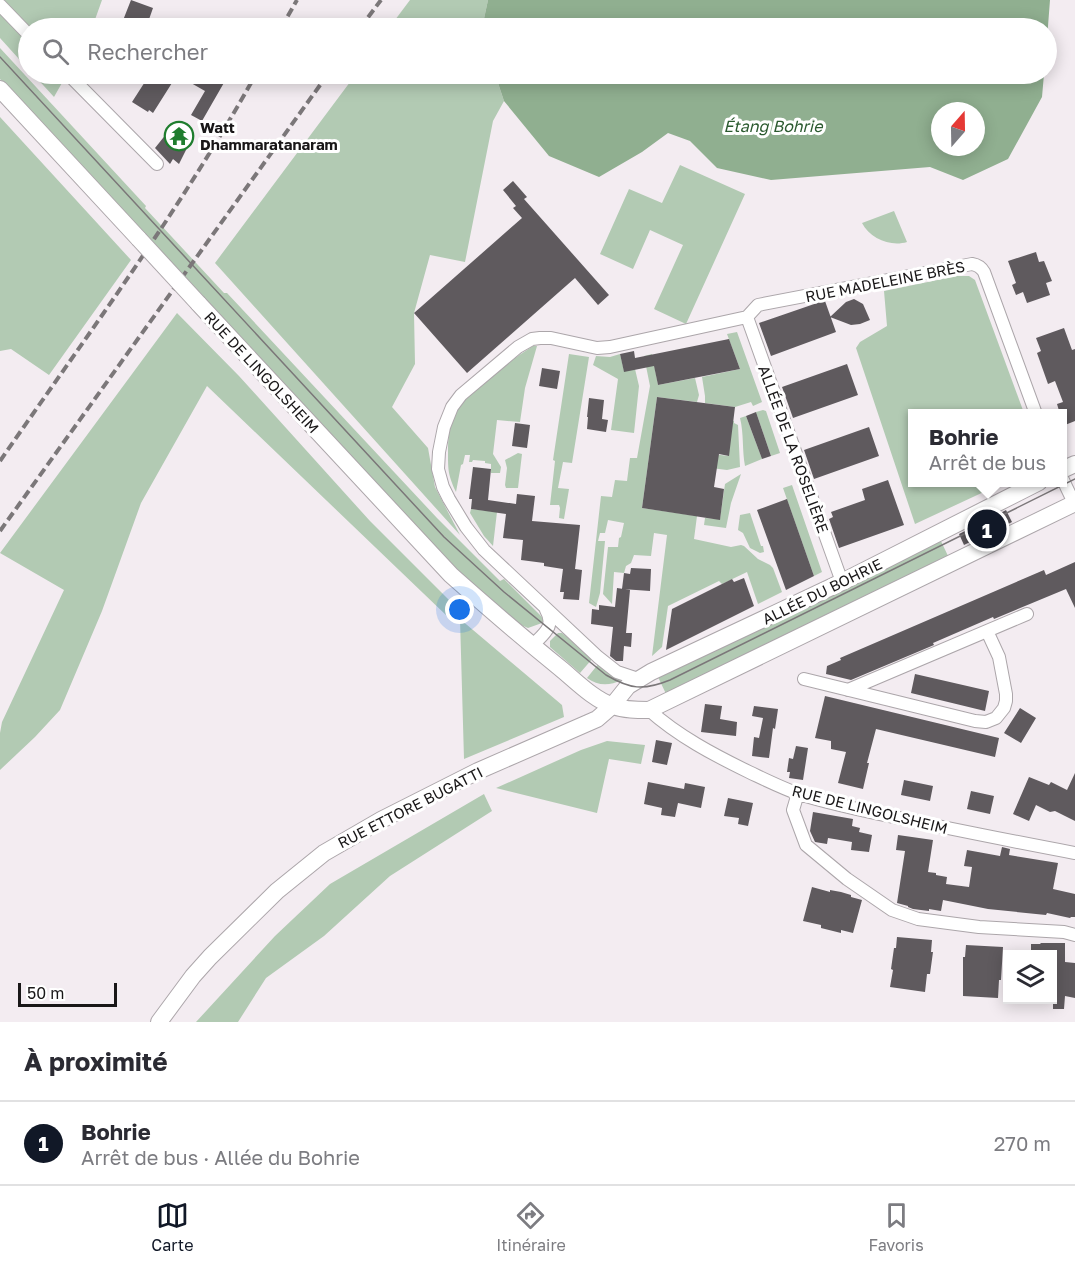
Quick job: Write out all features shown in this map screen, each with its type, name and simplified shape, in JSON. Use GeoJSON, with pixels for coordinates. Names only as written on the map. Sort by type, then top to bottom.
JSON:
{"type":"FeatureCollection","features":[{"type":"Feature","properties":{"kind":"main road","name":"RUE DE LINGOLSHEIM"},"geometry":{"type":"LineString","coordinates":[[0,89],[452,575],[532,646],[594,696],[612,706]]}},
{"type":"Feature","properties":{"kind":"main road","name":"ALLÉE DU BOHRIE"},"geometry":{"type":"LineString","coordinates":[[612,706],[628,686],[638,679],[842,582],[1031,487]]}},
{"type":"Feature","properties":{"kind":"main road","name":"ALLÉE DU BOHRIE"},"geometry":{"type":"LineString","coordinates":[[649,710],[1075,503]]}},
{"type":"Feature","properties":{"kind":"main road"},"geometry":{"type":"LineString","coordinates":[[612,706],[629,710],[649,710]]}},
{"type":"Feature","properties":{"kind":"main road","name":"RUE ETTORE BUGATTI"},"geometry":{"type":"LineString","coordinates":[[159,1022],[210,957],[278,891],[324,853],[381,820],[478,771],[597,719],[612,706]]}},
{"type":"Feature","properties":{"kind":"street"},"geometry":{"type":"LineString","coordinates":[[0,5],[18,24]]}},
{"type":"Feature","properties":{"kind":"street"},"geometry":{"type":"LineString","coordinates":[[78,84],[157,164]]}},
{"type":"Feature","properties":{"kind":"street","name":"RUE MADELEINE BRÈS"},"geometry":{"type":"LineString","coordinates":[[747,317],[758,305],[976,264],[984,272],[1034,409]]}},
{"type":"Feature","properties":{"kind":"street"},"geometry":{"type":"LineString","coordinates":[[638,679],[623,675],[611,668],[484,550],[457,512],[443,487],[438,469],[444,427],[452,407],[462,395],[518,347],[532,339],[551,338],[597,348],[610,347],[747,317]]}},
{"type":"Feature","properties":{"kind":"street","name":"ALLÉE DE LA ROSELIÈRE"},"geometry":{"type":"LineString","coordinates":[[747,317],[842,582]]}},
{"type":"Feature","properties":{"kind":"street"},"geometry":{"type":"LineString","coordinates":[[1067,487],[1075,503]]}},
{"type":"Feature","properties":{"kind":"street"},"geometry":{"type":"LineString","coordinates":[[532,646],[545,633],[550,624],[550,618],[544,607]]}},
{"type":"Feature","properties":{"kind":"street"},"geometry":{"type":"LineString","coordinates":[[848,690],[1027,614]]}},
{"type":"Feature","properties":{"kind":"street"},"geometry":{"type":"LineString","coordinates":[[804,679],[975,721],[991,721],[1004,708],[1006,694],[999,657],[987,631]]}},
{"type":"Feature","properties":{"kind":"street","name":"RUE DE LINGOLSHEIM"},"geometry":{"type":"LineString","coordinates":[[649,710],[690,740],[722,759],[769,782],[798,793],[900,818],[1075,853]]}},
{"type":"Feature","properties":{"kind":"street"},"geometry":{"type":"LineString","coordinates":[[798,793],[793,810],[806,845],[847,879],[892,910],[918,920],[979,927],[1064,932],[1075,935]]}},
{"type":"Feature","properties":{"kind":"shaded area"},"geometry":{"type":"Polygon","coordinates":[[[0,0],[102,0],[96,18],[18,18],[18,58],[0,38],[0,0]]]}},
{"type":"Feature","properties":{"kind":"shaded area"},"geometry":{"type":"Polygon","coordinates":[[[410,0],[488,0],[484,18],[396,18],[410,0]]]}},
{"type":"Feature","properties":{"kind":"shaded area"},"geometry":{"type":"Polygon","coordinates":[[[0,48],[18,67],[18,84],[33,84],[224,293],[227,293],[437,518],[500,581],[504,579],[540,615],[544,620],[542,623],[528,628],[521,625],[436,550],[0,79],[0,48]]]}},
{"type":"Feature","properties":{"kind":"shaded area"},"geometry":{"type":"Polygon","coordinates":[[[42,84],[61,84],[54,97],[42,84]]]}},
{"type":"Feature","properties":{"kind":"shaded area"},"geometry":{"type":"Polygon","coordinates":[[[349,84],[498,84],[504,101],[493,121],[465,262],[430,255],[414,313],[415,364],[392,407],[428,448],[435,487],[460,535],[215,263],[349,84]]]}},
{"type":"Feature","properties":{"kind":"shaded area"},"geometry":{"type":"Polygon","coordinates":[[[0,117],[131,260],[49,375],[11,349],[0,351],[0,117]]]}},
{"type":"Feature","properties":{"kind":"shaded area"},"geometry":{"type":"Polygon","coordinates":[[[680,165],[745,194],[686,324],[654,309],[683,245],[650,230],[633,269],[600,254],[629,189],[662,203],[680,165]]]}},
{"type":"Feature","properties":{"kind":"shaded area"},"geometry":{"type":"Polygon","coordinates":[[[894,211],[907,242],[894,243],[882,240],[870,233],[862,223],[894,211]]]}},
{"type":"Feature","properties":{"kind":"shaded area"},"geometry":{"type":"Polygon","coordinates":[[[957,276],[969,276],[975,280],[1023,409],[908,409],[908,487],[994,487],[915,524],[856,348],[860,342],[887,326],[884,291],[957,276]]]}},
{"type":"Feature","properties":{"kind":"shaded area"},"geometry":{"type":"Polygon","coordinates":[[[177,313],[239,376],[370,521],[455,606],[460,619],[447,616],[207,386],[141,503],[102,611],[60,710],[0,770],[2,722],[64,590],[0,553],[177,313]]]}},
{"type":"Feature","properties":{"kind":"shaded area"},"geometry":{"type":"Polygon","coordinates":[[[737,332],[762,402],[753,406],[751,402],[735,407],[705,403],[702,377],[740,369],[727,334],[737,332]]]}},
{"type":"Feature","properties":{"kind":"shaded area"},"geometry":{"type":"Polygon","coordinates":[[[533,346],[537,346],[525,388],[520,422],[497,420],[493,454],[501,467],[500,473],[491,473],[491,464],[485,461],[469,462],[470,455],[465,455],[456,492],[449,472],[448,452],[449,431],[456,412],[480,385],[533,346]]]}},
{"type":"Feature","properties":{"kind":"shaded area"},"geometry":{"type":"Polygon","coordinates":[[[569,354],[589,357],[572,463],[563,462],[558,488],[569,489],[564,519],[559,518],[559,505],[550,505],[555,461],[553,460],[569,354]]]}},
{"type":"Feature","properties":{"kind":"shaded area"},"geometry":{"type":"Polygon","coordinates":[[[620,354],[624,371],[635,369],[639,386],[634,433],[611,430],[618,379],[593,365],[596,356],[610,357],[620,354]]]}},
{"type":"Feature","properties":{"kind":"shaded area"},"geometry":{"type":"Polygon","coordinates":[[[652,354],[658,385],[695,378],[699,395],[697,402],[657,397],[642,508],[697,516],[694,539],[731,547],[744,546],[758,559],[773,568],[782,592],[758,604],[747,572],[722,584],[719,581],[668,606],[662,647],[652,656],[667,535],[654,533],[651,556],[634,555],[624,573],[614,572],[612,604],[603,594],[608,547],[618,547],[624,523],[608,520],[605,533],[600,533],[598,541],[605,541],[600,593],[596,607],[589,603],[601,496],[612,497],[615,480],[627,481],[630,458],[637,458],[650,386],[644,356],[652,354]]]}},
{"type":"Feature","properties":{"kind":"shaded area"},"geometry":{"type":"Polygon","coordinates":[[[766,411],[780,453],[771,456],[756,412],[766,411]]]}},
{"type":"Feature","properties":{"kind":"shaded area"},"geometry":{"type":"Polygon","coordinates":[[[746,416],[762,459],[745,466],[740,418],[746,416]]]}},
{"type":"Feature","properties":{"kind":"shaded area"},"geometry":{"type":"Polygon","coordinates":[[[714,418],[734,421],[738,425],[740,467],[727,470],[703,467],[691,451],[728,456],[714,418]]]}},
{"type":"Feature","properties":{"kind":"shaded area"},"geometry":{"type":"Polygon","coordinates":[[[518,453],[522,454],[518,488],[506,488],[505,460],[518,453]]]}},
{"type":"Feature","properties":{"kind":"shaded area"},"geometry":{"type":"Polygon","coordinates":[[[741,474],[731,503],[726,528],[704,525],[705,518],[720,519],[725,484],[741,474]]]}},
{"type":"Feature","properties":{"kind":"shaded area"},"geometry":{"type":"Polygon","coordinates":[[[792,485],[822,572],[814,576],[783,488],[792,485]]]}},
{"type":"Feature","properties":{"kind":"shaded area"},"geometry":{"type":"Polygon","coordinates":[[[471,509],[497,512],[493,546],[470,513],[471,509]]]}},
{"type":"Feature","properties":{"kind":"shaded area"},"geometry":{"type":"Polygon","coordinates":[[[750,513],[764,552],[760,553],[750,548],[743,533],[738,530],[740,515],[750,513]]]}},
{"type":"Feature","properties":{"kind":"shaded area"},"geometry":{"type":"Polygon","coordinates":[[[939,537],[949,558],[667,696],[658,677],[939,537]]]}},
{"type":"Feature","properties":{"kind":"shaded area"},"geometry":{"type":"Polygon","coordinates":[[[460,619],[562,705],[564,717],[464,759],[460,619]]]}},
{"type":"Feature","properties":{"kind":"shaded area"},"geometry":{"type":"Polygon","coordinates":[[[558,633],[562,633],[593,658],[580,673],[550,647],[550,641],[558,633]]]}},
{"type":"Feature","properties":{"kind":"shaded area"},"geometry":{"type":"Polygon","coordinates":[[[599,663],[622,680],[604,684],[595,683],[587,678],[599,663]]]}},
{"type":"Feature","properties":{"kind":"shaded area"},"geometry":{"type":"Polygon","coordinates":[[[607,741],[645,745],[641,764],[609,759],[597,813],[496,788],[581,750],[607,741]]]}},
{"type":"Feature","properties":{"kind":"shaded area"},"geometry":{"type":"Polygon","coordinates":[[[484,794],[492,811],[390,876],[324,936],[266,978],[238,1022],[196,1022],[275,936],[330,884],[484,794]]]}},
{"type":"Feature","properties":{"kind":"water"},"geometry":{"type":"Polygon","coordinates":[[[488,0],[1050,0],[1049,18],[484,18],[488,0]]]}},
{"type":"Feature","properties":{"kind":"water","name":"Étang Bohrie"},"geometry":{"type":"Polygon","coordinates":[[[498,84],[1043,84],[1042,97],[1008,159],[963,180],[930,167],[771,180],[717,168],[690,141],[668,133],[642,152],[599,177],[549,156],[504,101],[498,84]]]}},
{"type":"Feature","properties":{"kind":"building"},"geometry":{"type":"Polygon","coordinates":[[[131,0],[153,8],[150,18],[124,18],[131,0]]]}},
{"type":"Feature","properties":{"kind":"building"},"geometry":{"type":"Polygon","coordinates":[[[144,84],[171,84],[153,113],[132,102],[144,84]]]}},
{"type":"Feature","properties":{"kind":"building"},"geometry":{"type":"Polygon","coordinates":[[[193,84],[223,84],[202,121],[191,115],[205,91],[193,84]]]}},
{"type":"Feature","properties":{"kind":"building"},"geometry":{"type":"Polygon","coordinates":[[[171,128],[191,140],[179,164],[173,159],[170,164],[155,148],[171,128]]]}},
{"type":"Feature","properties":{"kind":"building"},"geometry":{"type":"Polygon","coordinates":[[[513,181],[527,197],[524,199],[609,295],[598,305],[575,278],[467,373],[414,313],[522,218],[513,208],[516,206],[503,190],[513,181]]]}},
{"type":"Feature","properties":{"kind":"building"},"geometry":{"type":"Polygon","coordinates":[[[1036,252],[1039,262],[1044,261],[1052,281],[1046,283],[1050,295],[1027,303],[1023,292],[1016,295],[1012,285],[1016,283],[1008,261],[1036,252]]]}},
{"type":"Feature","properties":{"kind":"building"},"geometry":{"type":"Polygon","coordinates":[[[854,299],[863,304],[870,320],[851,325],[830,317],[846,302],[854,299]]]}},
{"type":"Feature","properties":{"kind":"building"},"geometry":{"type":"Polygon","coordinates":[[[825,301],[836,332],[771,356],[759,323],[825,301]]]}},
{"type":"Feature","properties":{"kind":"building"},"geometry":{"type":"Polygon","coordinates":[[[1064,328],[1072,350],[1075,349],[1075,421],[1067,424],[1067,409],[1058,409],[1057,404],[1063,402],[1055,381],[1048,384],[1037,353],[1041,351],[1036,338],[1064,328]]]}},
{"type":"Feature","properties":{"kind":"building"},"geometry":{"type":"Polygon","coordinates":[[[729,339],[740,369],[658,385],[654,366],[624,372],[620,354],[634,351],[635,358],[729,339]]]}},
{"type":"Feature","properties":{"kind":"building"},"geometry":{"type":"Polygon","coordinates":[[[847,364],[858,395],[793,418],[782,387],[847,364]]]}},
{"type":"Feature","properties":{"kind":"building"},"geometry":{"type":"Polygon","coordinates":[[[542,368],[560,371],[557,389],[539,386],[542,368]]]}},
{"type":"Feature","properties":{"kind":"building"},"geometry":{"type":"Polygon","coordinates":[[[657,397],[735,407],[729,456],[719,454],[714,487],[724,489],[720,520],[642,508],[657,397]]]}},
{"type":"Feature","properties":{"kind":"building"},"geometry":{"type":"Polygon","coordinates":[[[589,398],[604,400],[602,419],[608,420],[606,432],[587,429],[589,398]]]}},
{"type":"Feature","properties":{"kind":"building"},"geometry":{"type":"Polygon","coordinates":[[[756,412],[771,456],[762,459],[746,416],[756,412]]]}},
{"type":"Feature","properties":{"kind":"building"},"geometry":{"type":"Polygon","coordinates":[[[515,423],[530,425],[527,448],[512,446],[515,423]]]}},
{"type":"Feature","properties":{"kind":"building"},"geometry":{"type":"Polygon","coordinates":[[[869,427],[879,456],[814,479],[804,450],[869,427]]]}},
{"type":"Feature","properties":{"kind":"building"},"geometry":{"type":"Polygon","coordinates":[[[473,467],[491,469],[488,500],[516,504],[517,494],[535,496],[532,521],[580,525],[575,569],[582,570],[579,600],[563,599],[564,592],[560,592],[563,569],[544,566],[544,563],[521,560],[523,540],[503,538],[506,514],[471,509],[472,499],[469,499],[473,467]]]}},
{"type":"Feature","properties":{"kind":"building"},"geometry":{"type":"Polygon","coordinates":[[[888,480],[904,525],[839,548],[829,519],[833,517],[831,512],[865,500],[862,489],[888,480]]]}},
{"type":"Feature","properties":{"kind":"building"},"geometry":{"type":"Polygon","coordinates":[[[787,499],[814,576],[786,590],[757,510],[787,499]]]}},
{"type":"Feature","properties":{"kind":"building"},"geometry":{"type":"Polygon","coordinates":[[[1006,510],[1012,522],[998,529],[993,517],[1006,510]]]}},
{"type":"Feature","properties":{"kind":"building"},"geometry":{"type":"Polygon","coordinates":[[[973,527],[978,538],[964,545],[959,534],[973,527]]]}},
{"type":"Feature","properties":{"kind":"building"},"geometry":{"type":"Polygon","coordinates":[[[1075,562],[1075,608],[1066,589],[994,619],[993,617],[851,680],[826,674],[827,666],[841,660],[840,658],[1044,570],[1046,575],[1075,562]]]}},
{"type":"Feature","properties":{"kind":"building"},"geometry":{"type":"Polygon","coordinates":[[[631,568],[651,569],[650,591],[622,589],[624,573],[630,574],[631,568]]]}},
{"type":"Feature","properties":{"kind":"building"},"geometry":{"type":"Polygon","coordinates":[[[744,578],[754,606],[666,650],[672,609],[732,579],[734,582],[744,578]]]}},
{"type":"Feature","properties":{"kind":"building"},"geometry":{"type":"Polygon","coordinates":[[[617,588],[630,590],[626,633],[632,633],[631,647],[624,646],[623,661],[616,661],[610,656],[613,627],[591,624],[592,609],[599,610],[599,605],[615,607],[617,588]]]}},
{"type":"Feature","properties":{"kind":"building"},"geometry":{"type":"Polygon","coordinates":[[[915,674],[989,691],[985,711],[911,693],[915,674]]]}},
{"type":"Feature","properties":{"kind":"building"},"geometry":{"type":"Polygon","coordinates":[[[825,696],[999,738],[995,757],[876,729],[863,789],[838,783],[846,752],[831,749],[831,741],[815,738],[825,696]]]}},
{"type":"Feature","properties":{"kind":"building"},"geometry":{"type":"Polygon","coordinates":[[[705,704],[722,706],[720,719],[737,722],[736,736],[701,732],[705,704]]]}},
{"type":"Feature","properties":{"kind":"building"},"geometry":{"type":"Polygon","coordinates":[[[754,706],[778,709],[769,758],[752,756],[754,737],[759,738],[763,718],[752,716],[754,706]]]}},
{"type":"Feature","properties":{"kind":"building"},"geometry":{"type":"Polygon","coordinates":[[[1020,708],[1036,718],[1021,743],[1004,733],[1020,708]]]}},
{"type":"Feature","properties":{"kind":"building"},"geometry":{"type":"Polygon","coordinates":[[[656,740],[672,743],[667,765],[652,762],[656,740]]]}},
{"type":"Feature","properties":{"kind":"building"},"geometry":{"type":"Polygon","coordinates":[[[796,746],[808,748],[803,780],[789,778],[790,772],[787,772],[789,758],[793,759],[796,746]]]}},
{"type":"Feature","properties":{"kind":"building"},"geometry":{"type":"Polygon","coordinates":[[[1075,773],[1075,821],[1036,805],[1029,821],[1013,814],[1029,777],[1049,785],[1051,782],[1067,790],[1075,773]]]}},
{"type":"Feature","properties":{"kind":"building"},"geometry":{"type":"Polygon","coordinates":[[[904,780],[933,786],[930,801],[901,795],[904,780]]]}},
{"type":"Feature","properties":{"kind":"building"},"geometry":{"type":"Polygon","coordinates":[[[648,782],[684,789],[685,783],[705,787],[701,808],[678,803],[675,817],[661,815],[662,808],[644,804],[648,782]]]}},
{"type":"Feature","properties":{"kind":"building"},"geometry":{"type":"Polygon","coordinates":[[[971,791],[994,796],[990,814],[967,809],[971,791]]]}},
{"type":"Feature","properties":{"kind":"building"},"geometry":{"type":"Polygon","coordinates":[[[728,798],[753,803],[748,826],[738,824],[739,818],[724,816],[728,798]]]}},
{"type":"Feature","properties":{"kind":"building"},"geometry":{"type":"Polygon","coordinates":[[[813,812],[853,819],[852,826],[860,828],[859,832],[872,835],[869,852],[851,850],[852,842],[828,838],[827,844],[815,842],[810,831],[813,812]]]}},
{"type":"Feature","properties":{"kind":"building"},"geometry":{"type":"Polygon","coordinates":[[[898,835],[933,840],[928,872],[947,877],[946,884],[969,887],[972,867],[964,866],[967,850],[1000,856],[1002,847],[1010,849],[1009,855],[1058,863],[1053,889],[1075,894],[1075,917],[988,909],[943,900],[941,911],[913,909],[897,903],[905,851],[896,850],[898,835]]]}},
{"type":"Feature","properties":{"kind":"building"},"geometry":{"type":"Polygon","coordinates":[[[812,887],[830,892],[830,890],[841,892],[862,900],[853,933],[841,930],[841,933],[803,921],[812,887]]]}},
{"type":"Feature","properties":{"kind":"building"},"geometry":{"type":"Polygon","coordinates":[[[897,937],[932,940],[931,952],[933,952],[925,992],[890,987],[897,937]]]}},
{"type":"Feature","properties":{"kind":"building"},"geometry":{"type":"Polygon","coordinates":[[[1065,943],[1065,962],[1075,963],[1075,998],[1065,996],[1064,1009],[1053,1009],[1053,1004],[1057,1004],[1057,950],[1031,950],[1031,944],[1065,943]]]}},
{"type":"Feature","properties":{"kind":"building"},"geometry":{"type":"Polygon","coordinates":[[[966,945],[1003,947],[998,998],[963,996],[963,957],[965,957],[966,945]]]}},
{"type":"Feature","properties":{"kind":"tram line"},"geometry":{"type":"LineString","coordinates":[[0,57],[18,76]]}},
{"type":"Feature","properties":{"kind":"tram line"},"geometry":{"type":"LineString","coordinates":[[25,84],[444,537],[504,592],[606,675],[622,683],[644,687],[670,680],[1059,487]]}},
{"type":"Feature","properties":{"kind":"tram line"},"geometry":{"type":"LineString","coordinates":[[1067,483],[1075,479]]}},
{"type":"Feature","properties":{"kind":"railway"},"geometry":{"type":"LineString","coordinates":[[287,18],[297,0]]}},
{"type":"Feature","properties":{"kind":"railway"},"geometry":{"type":"LineString","coordinates":[[368,18],[381,0]]}},
{"type":"Feature","properties":{"kind":"railway"},"geometry":{"type":"LineString","coordinates":[[0,461],[197,174],[250,84]]}},
{"type":"Feature","properties":{"kind":"railway"},"geometry":{"type":"LineString","coordinates":[[0,531],[321,84]]}},
{"type":"Feature","properties":{"kind":"place","name":"Watt Dhammaratanaram"},"geometry":{"type":"Point","coordinates":[179,136]}},
{"type":"Feature","properties":{"kind":"place","name":"Bohrie"},"geometry":{"type":"Point","coordinates":[987,529]}}]}
